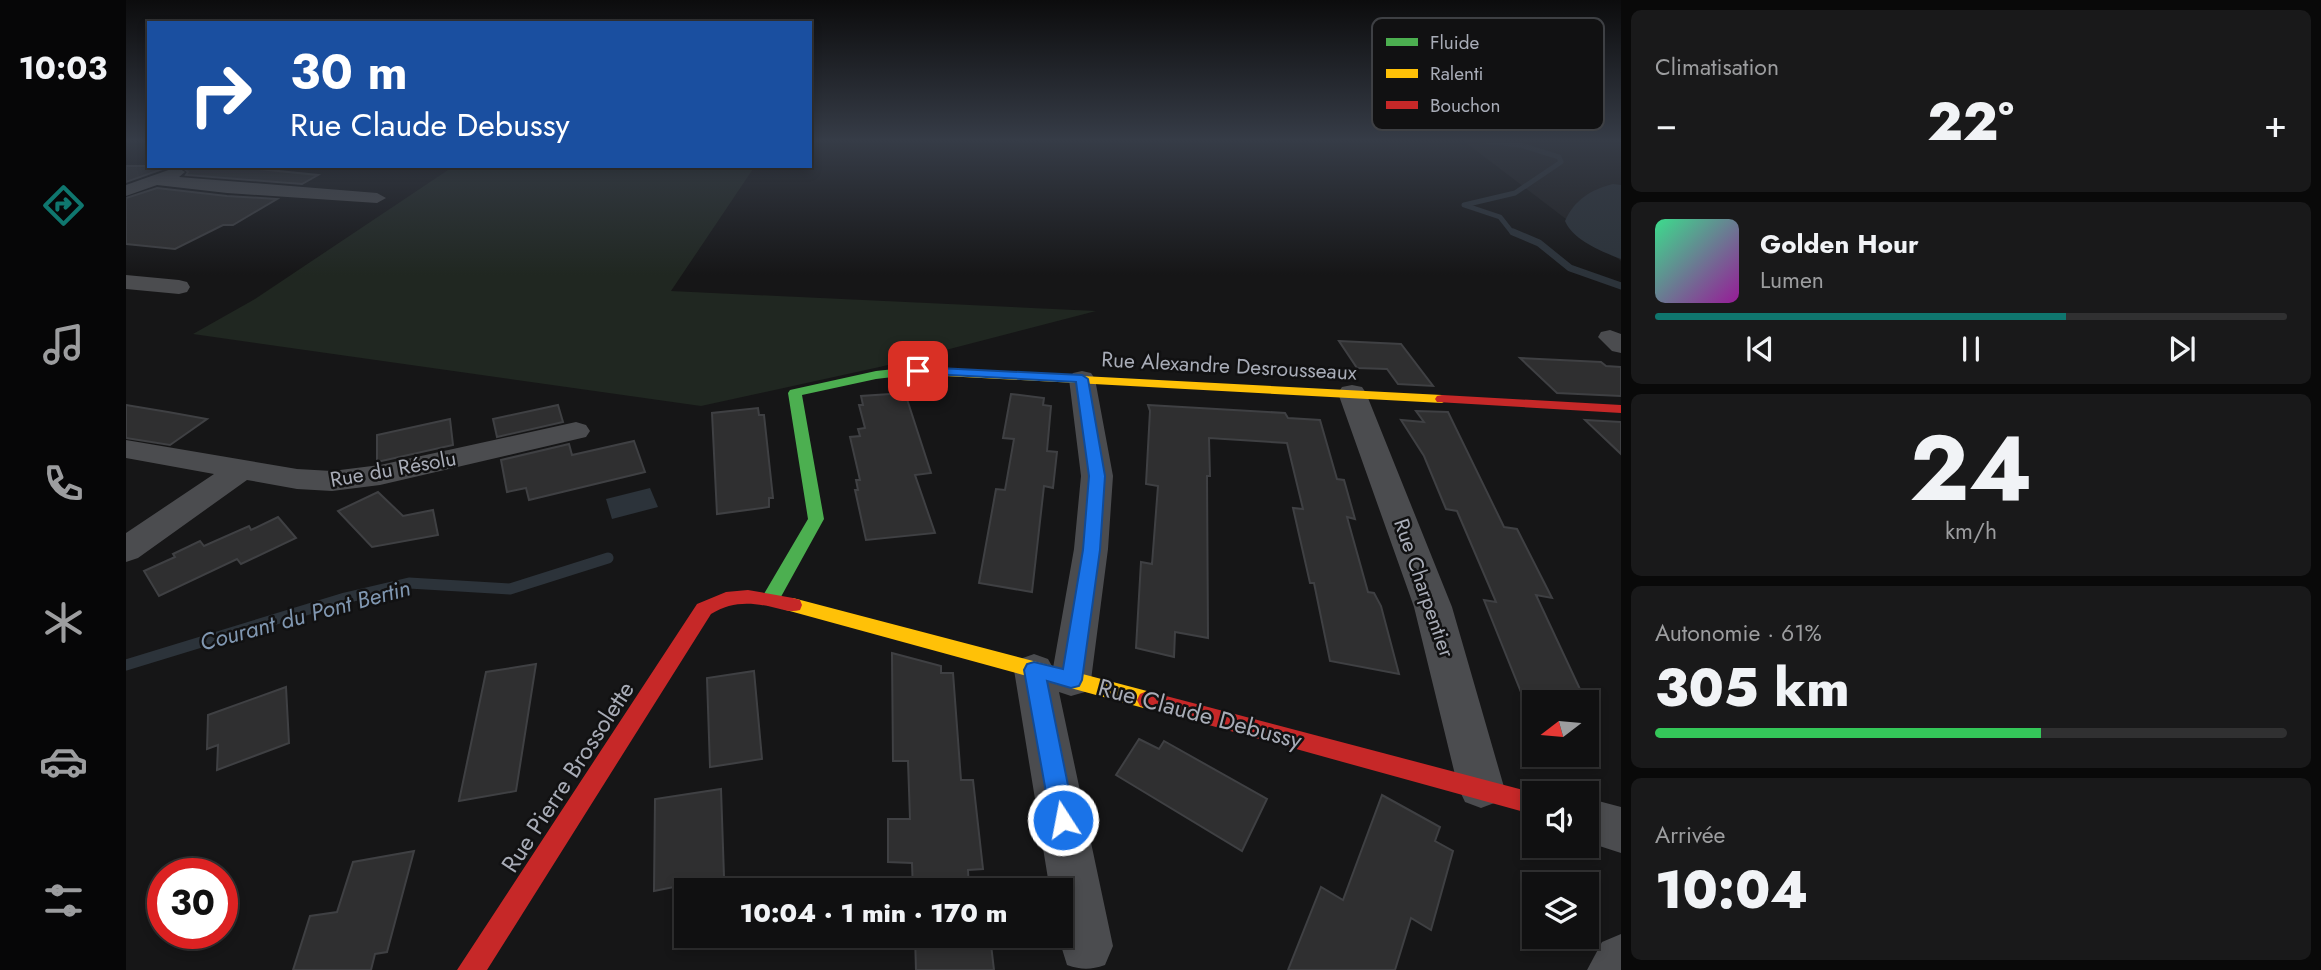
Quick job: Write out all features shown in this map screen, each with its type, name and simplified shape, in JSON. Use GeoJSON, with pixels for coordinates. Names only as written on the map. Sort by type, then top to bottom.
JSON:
{"type":"FeatureCollection","features":[{"type":"Feature","properties":{"kind":"street"},"geometry":{"type":"LineString","coordinates":[[126,191],[146,184]]}},
{"type":"Feature","properties":{"kind":"street"},"geometry":{"type":"LineString","coordinates":[[195,184],[377,198]]}},
{"type":"Feature","properties":{"kind":"street"},"geometry":{"type":"LineString","coordinates":[[126,282],[178,287]]}},
{"type":"Feature","properties":{"kind":"street","name":"Rue Alexandre Desrousseaux"},"geometry":{"type":"LineString","coordinates":[[770,599],[816,519],[795,393],[905,371],[1621,409]]}},
{"type":"Feature","properties":{"kind":"street"},"geometry":{"type":"LineString","coordinates":[[1082,379],[1097,476],[1091,550],[1053,675],[1086,946]]}},
{"type":"Feature","properties":{"kind":"street","name":"Rue Charpentier"},"geometry":{"type":"LineString","coordinates":[[1352,393],[1436,616],[1481,787]]}},
{"type":"Feature","properties":{"kind":"street","name":"Rue du Résolu"},"geometry":{"type":"LineString","coordinates":[[126,449],[313,482],[344,480],[576,431]]}},
{"type":"Feature","properties":{"kind":"street"},"geometry":{"type":"LineString","coordinates":[[126,550],[240,470]]}},
{"type":"Feature","properties":{"kind":"street","name":"Rue Claude Debussy"},"geometry":{"type":"LineString","coordinates":[[704,609],[726,596],[740,594],[770,599],[1522,800]]}},
{"type":"Feature","properties":{"kind":"street","name":"Rue Pierre Brossolette"},"geometry":{"type":"LineString","coordinates":[[471,970],[704,609]]}},
{"type":"Feature","properties":{"kind":"street"},"geometry":{"type":"LineString","coordinates":[[1599,824],[1621,830]]}},
{"type":"Feature","properties":{"kind":"street"},"geometry":{"type":"LineString","coordinates":[[1614,970],[1621,961]]}},
{"type":"Feature","properties":{"kind":"shaded area"},"geometry":{"type":"Polygon","coordinates":[[[427,184],[743,184],[671,291],[1096,311],[884,366],[701,406],[193,334],[255,299],[427,184]]]}},
{"type":"Feature","properties":{"kind":"shaded area"},"geometry":{"type":"Polygon","coordinates":[[[1520,184],[1621,184],[1621,261],[1520,184]]]}},
{"type":"Feature","properties":{"kind":"shaded area"},"geometry":{"type":"Polygon","coordinates":[[[1612,184],[1621,185],[1621,259],[1581,240],[1565,221],[1573,207],[1584,196],[1612,184]]]}},
{"type":"Feature","properties":{"kind":"shaded area"},"geometry":{"type":"Polygon","coordinates":[[[650,488],[658,507],[612,519],[606,499],[650,488]]]}},
{"type":"Feature","properties":{"kind":"building"},"geometry":{"type":"Polygon","coordinates":[[[157,188],[277,199],[233,225],[223,225],[175,249],[126,244],[126,198],[157,188]]]}},
{"type":"Feature","properties":{"kind":"building"},"geometry":{"type":"Polygon","coordinates":[[[1339,341],[1401,344],[1433,386],[1398,384],[1387,369],[1357,368],[1339,341]]]}},
{"type":"Feature","properties":{"kind":"building"},"geometry":{"type":"Polygon","coordinates":[[[1520,358],[1601,362],[1606,366],[1621,367],[1621,396],[1557,393],[1520,358]]]}},
{"type":"Feature","properties":{"kind":"building"},"geometry":{"type":"Polygon","coordinates":[[[905,393],[931,473],[915,475],[935,533],[866,540],[855,490],[858,490],[856,480],[860,480],[850,437],[860,436],[858,429],[865,428],[859,405],[863,405],[861,396],[905,393]]]}},
{"type":"Feature","properties":{"kind":"building"},"geometry":{"type":"Polygon","coordinates":[[[1011,394],[1044,398],[1043,405],[1051,406],[1047,451],[1057,452],[1053,488],[1044,486],[1032,592],[979,583],[996,489],[1005,490],[1014,439],[1003,438],[1011,394]]]}},
{"type":"Feature","properties":{"kind":"building"},"geometry":{"type":"Polygon","coordinates":[[[126,405],[207,419],[170,445],[126,438],[126,405]]]}},
{"type":"Feature","properties":{"kind":"building"},"geometry":{"type":"Polygon","coordinates":[[[558,405],[563,422],[497,437],[493,419],[558,405]]]}},
{"type":"Feature","properties":{"kind":"building"},"geometry":{"type":"Polygon","coordinates":[[[1148,405],[1285,413],[1288,418],[1320,420],[1337,479],[1344,480],[1355,519],[1347,517],[1368,592],[1374,593],[1381,606],[1399,674],[1330,661],[1314,583],[1310,583],[1293,508],[1303,509],[1287,443],[1209,438],[1208,638],[1175,632],[1174,657],[1136,648],[1141,562],[1152,564],[1158,486],[1146,484],[1150,411],[1148,405]]]}},
{"type":"Feature","properties":{"kind":"building"},"geometry":{"type":"Polygon","coordinates":[[[758,408],[759,415],[764,415],[773,498],[769,498],[769,507],[717,514],[712,413],[758,408]]]}},
{"type":"Feature","properties":{"kind":"building"},"geometry":{"type":"Polygon","coordinates":[[[1416,411],[1448,412],[1504,527],[1517,529],[1552,598],[1536,595],[1580,690],[1522,690],[1522,695],[1484,600],[1496,602],[1457,511],[1446,509],[1424,456],[1401,420],[1424,422],[1416,411]]]}},
{"type":"Feature","properties":{"kind":"building"},"geometry":{"type":"Polygon","coordinates":[[[450,419],[453,445],[377,462],[377,435],[450,419]]]}},
{"type":"Feature","properties":{"kind":"building"},"geometry":{"type":"Polygon","coordinates":[[[1585,420],[1621,422],[1621,454],[1585,420]]]}},
{"type":"Feature","properties":{"kind":"building"},"geometry":{"type":"Polygon","coordinates":[[[634,441],[645,472],[529,500],[526,488],[507,492],[501,460],[569,444],[572,455],[634,441]]]}},
{"type":"Feature","properties":{"kind":"building"},"geometry":{"type":"Polygon","coordinates":[[[378,492],[403,516],[433,510],[438,535],[372,547],[338,511],[378,492]]]}},
{"type":"Feature","properties":{"kind":"building"},"geometry":{"type":"Polygon","coordinates":[[[278,517],[296,538],[241,564],[237,559],[159,596],[144,571],[175,557],[173,554],[200,541],[204,546],[249,526],[251,530],[278,517]]]}},
{"type":"Feature","properties":{"kind":"building"},"geometry":{"type":"Polygon","coordinates":[[[892,653],[941,666],[941,673],[953,673],[961,780],[973,780],[983,869],[968,870],[968,878],[913,878],[912,863],[888,862],[888,819],[910,819],[908,761],[893,761],[892,653]]]}},
{"type":"Feature","properties":{"kind":"building"},"geometry":{"type":"Polygon","coordinates":[[[536,664],[516,791],[459,801],[486,672],[536,664]]]}},
{"type":"Feature","properties":{"kind":"building"},"geometry":{"type":"Polygon","coordinates":[[[754,671],[762,759],[710,767],[707,678],[754,671]]]}},
{"type":"Feature","properties":{"kind":"building"},"geometry":{"type":"Polygon","coordinates":[[[286,687],[289,743],[217,770],[218,745],[207,749],[208,715],[286,687]]]}},
{"type":"Feature","properties":{"kind":"building"},"geometry":{"type":"Polygon","coordinates":[[[1139,739],[1159,749],[1164,741],[1267,799],[1242,851],[1116,775],[1139,739]]]}},
{"type":"Feature","properties":{"kind":"building"},"geometry":{"type":"Polygon","coordinates":[[[721,789],[724,877],[674,878],[674,887],[654,891],[655,799],[721,789]]]}},
{"type":"Feature","properties":{"kind":"building"},"geometry":{"type":"Polygon","coordinates":[[[1382,795],[1440,827],[1435,841],[1453,851],[1431,930],[1411,918],[1395,970],[1288,970],[1321,887],[1343,900],[1382,795]]]}},
{"type":"Feature","properties":{"kind":"building"},"geometry":{"type":"Polygon","coordinates":[[[414,851],[387,952],[375,954],[371,970],[293,970],[310,916],[337,912],[353,862],[414,851]]]}},
{"type":"Feature","properties":{"kind":"building"},"geometry":{"type":"Polygon","coordinates":[[[915,948],[991,948],[994,970],[916,970],[915,948]]]}},
{"type":"Feature","properties":{"kind":"waterway"},"geometry":{"type":"LineString","coordinates":[[1513,232],[1500,217],[1464,205],[1515,193],[1528,184]]}},
{"type":"Feature","properties":{"kind":"waterway"},"geometry":{"type":"LineString","coordinates":[[1513,232],[1539,243],[1570,268],[1621,286]]}},
{"type":"Feature","properties":{"kind":"waterway"},"geometry":{"type":"LineString","coordinates":[[1513,232],[1517,234]]}},
{"type":"Feature","properties":{"kind":"waterway","name":"Courant du Pont Bertin"},"geometry":{"type":"LineString","coordinates":[[126,665],[345,598],[409,583],[510,589],[608,558]]}},
{"type":"Feature","properties":{"kind":"traffic: fast"},"geometry":{"type":"LineString","coordinates":[[770,599],[816,519],[795,393],[876,375],[913,371]]}},
{"type":"Feature","properties":{"kind":"traffic: slow"},"geometry":{"type":"LineString","coordinates":[[913,371],[1442,399]]}},
{"type":"Feature","properties":{"kind":"traffic: slow"},"geometry":{"type":"LineString","coordinates":[[793,605],[1147,700]]}},
{"type":"Feature","properties":{"kind":"traffic: jam"},"geometry":{"type":"LineString","coordinates":[[1442,399],[1621,409]]}},
{"type":"Feature","properties":{"kind":"traffic: jam"},"geometry":{"type":"LineString","coordinates":[[471,970],[704,609],[726,599],[748,596],[793,605]]}},
{"type":"Feature","properties":{"kind":"traffic: jam"},"geometry":{"type":"LineString","coordinates":[[1147,700],[1522,801]]}},
{"type":"Feature","properties":{"kind":"route"},"geometry":{"type":"LineString","coordinates":[[918,371],[1082,379],[1097,476],[1091,550],[1071,680],[1034,670],[1063,820]]}}]}
